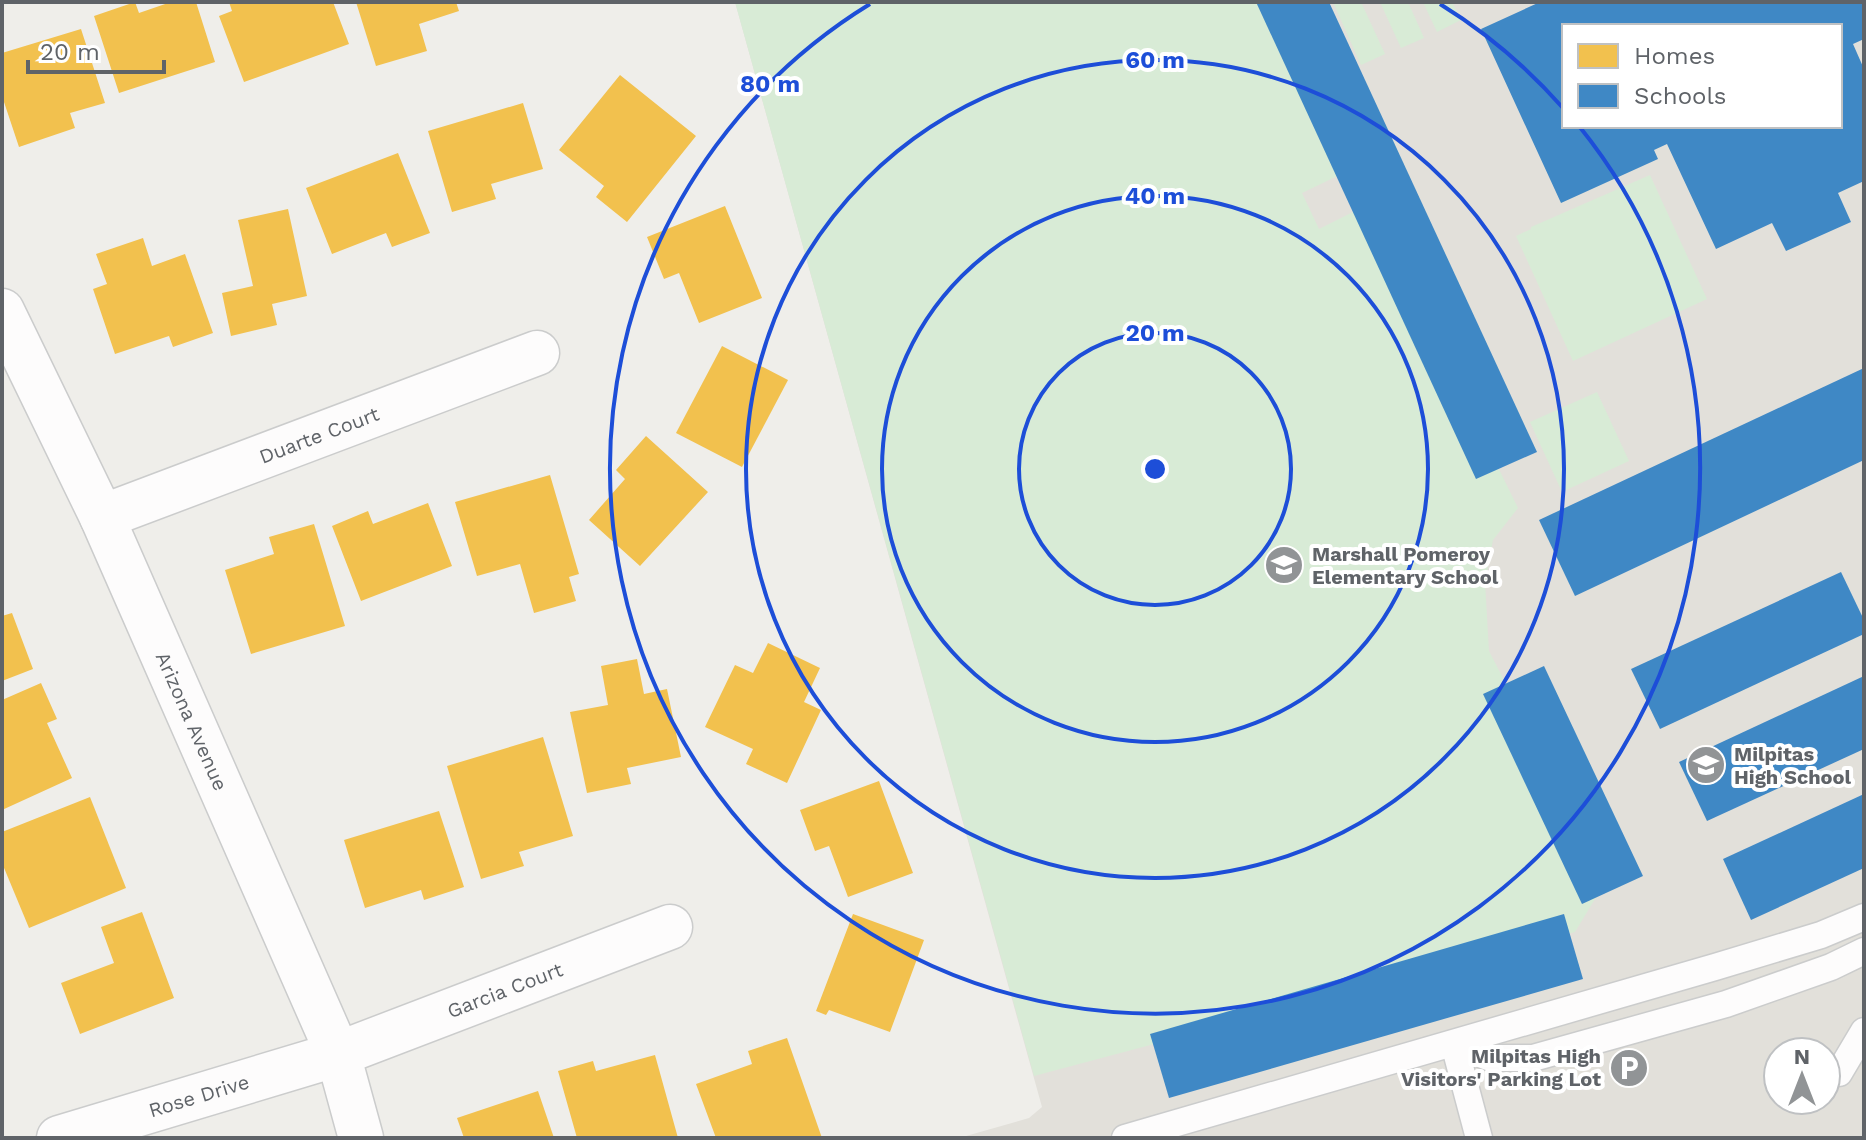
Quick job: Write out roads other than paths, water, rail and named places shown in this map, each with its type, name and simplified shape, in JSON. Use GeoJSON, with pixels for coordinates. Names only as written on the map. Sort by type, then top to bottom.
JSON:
{"type":"FeatureCollection","features":[{"type":"Feature","properties":{"kind":"street","name":"Arizona Avenue"},"geometry":{"type":"LineString","coordinates":[[2,311],[102,517],[338,1054],[361,1138]]}},
{"type":"Feature","properties":{"kind":"street","name":"Duarte Court"},"geometry":{"type":"LineString","coordinates":[[102,517],[537,353]]}},
{"type":"Feature","properties":{"kind":"street","name":"Garcia Court"},"geometry":{"type":"LineString","coordinates":[[338,1054],[670,927]]}},
{"type":"Feature","properties":{"kind":"street","name":"Rose Drive"},"geometry":{"type":"LineString","coordinates":[[59,1138],[338,1054]]}},
{"type":"Feature","properties":{"kind":"lane"},"geometry":{"type":"LineString","coordinates":[[1125,1138],[1821,935],[1864,917]]}},
{"type":"Feature","properties":{"kind":"lane"},"geometry":{"type":"LineString","coordinates":[[1454,1044],[1491,1058],[1533,1058],[1726,1004],[1831,967],[1864,951]]}},
{"type":"Feature","properties":{"kind":"lane"},"geometry":{"type":"LineString","coordinates":[[1842,1068],[1864,1031]]}},
{"type":"Feature","properties":{"kind":"lane"},"geometry":{"type":"LineString","coordinates":[[1454,1044],[1479,1138]]}},
{"type":"Feature","properties":{"kind":"place","name":"Marshall Pomeroy Elementary School"},"geometry":{"type":"Point","coordinates":[1284,565]}},
{"type":"Feature","properties":{"kind":"place","name":"Milpitas High School"},"geometry":{"type":"Point","coordinates":[1706,765]}},
{"type":"Feature","properties":{"kind":"place","name":"Milpitas High Visitors' Parking Lot"},"geometry":{"type":"Point","coordinates":[1629,1068]}}]}
